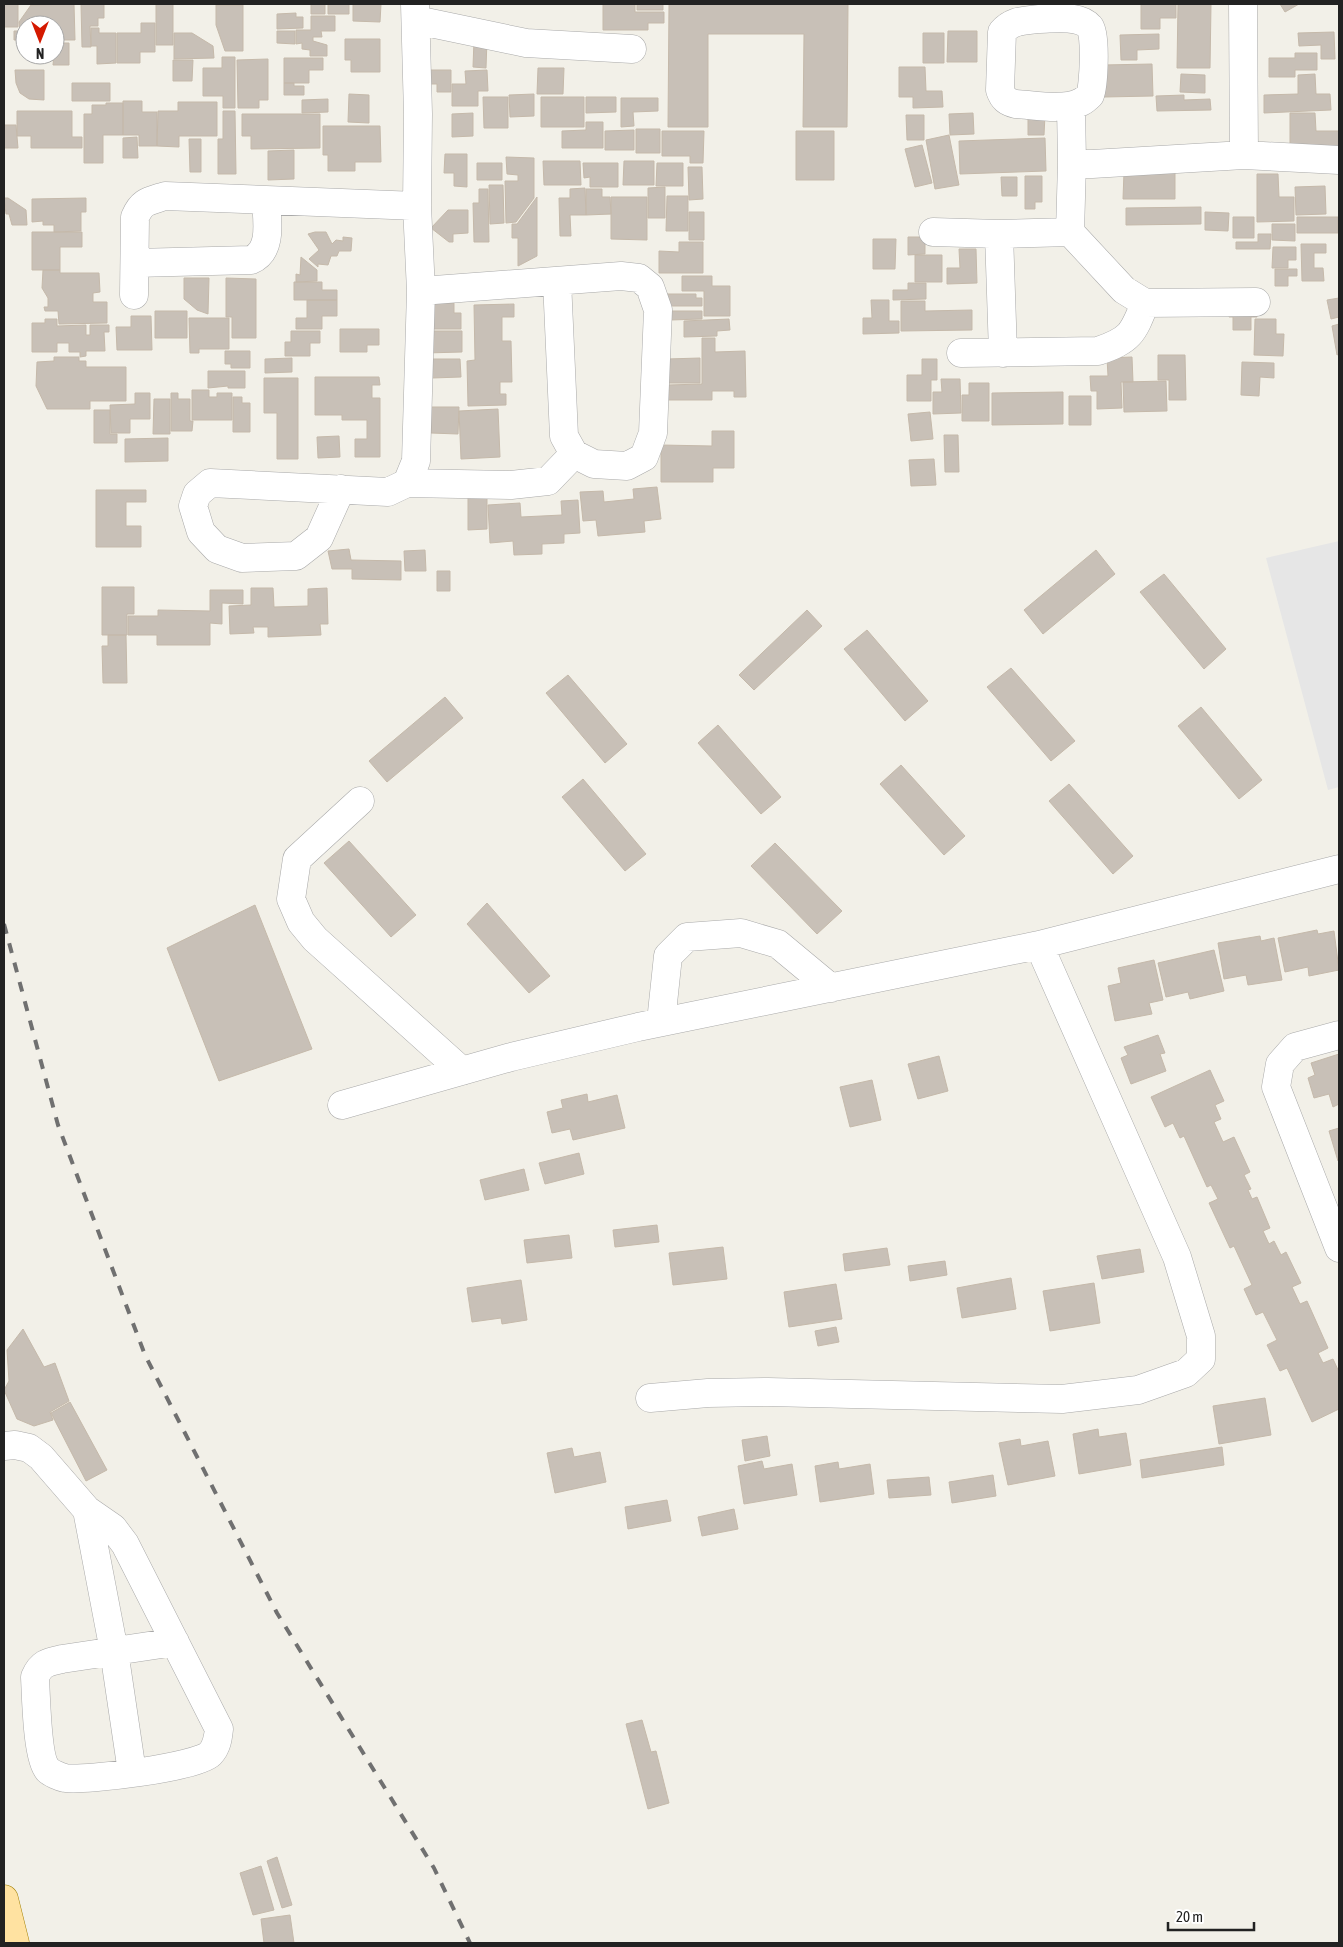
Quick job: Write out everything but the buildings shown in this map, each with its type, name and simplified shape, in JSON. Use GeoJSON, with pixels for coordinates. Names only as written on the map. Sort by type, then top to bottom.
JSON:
{"type":"FeatureCollection","features":[{"type":"Feature","properties":{"kind":"main road"},"geometry":{"type":"LineString","coordinates":[[4,1899],[15,1943]]}},
{"type":"Feature","properties":{"kind":"street"},"geometry":{"type":"LineString","coordinates":[[1244,4],[1244,155]]}},
{"type":"Feature","properties":{"kind":"street"},"geometry":{"type":"LineString","coordinates":[[407,483],[416,461],[421,291],[417,206],[416,12],[526,43],[632,49]]}},
{"type":"Feature","properties":{"kind":"street"},"geometry":{"type":"LineString","coordinates":[[1071,106],[1070,232],[1124,290],[1145,303],[1256,302]]}},
{"type":"Feature","properties":{"kind":"street"},"geometry":{"type":"LineString","coordinates":[[1072,163],[1092,164],[1244,155],[1339,160]]}},
{"type":"Feature","properties":{"kind":"street"},"geometry":{"type":"LineString","coordinates":[[134,296],[134,216],[140,205],[150,200],[165,196],[417,206]]}},
{"type":"Feature","properties":{"kind":"street"},"geometry":{"type":"LineString","coordinates":[[135,263],[250,260],[258,257],[264,248],[267,236],[266,201]]}},
{"type":"Feature","properties":{"kind":"street"},"geometry":{"type":"LineString","coordinates":[[933,232],[998,234],[1070,232]]}},
{"type":"Feature","properties":{"kind":"street"},"geometry":{"type":"LineString","coordinates":[[998,234],[1003,353]]}},
{"type":"Feature","properties":{"kind":"street"},"geometry":{"type":"LineString","coordinates":[[421,291],[621,276],[639,278],[650,287],[658,310],[653,433],[644,457],[627,466],[594,464],[574,454],[564,436],[557,281]]}},
{"type":"Feature","properties":{"kind":"street"},"geometry":{"type":"LineString","coordinates":[[962,353],[1098,351],[1119,344],[1134,330],[1145,303]]}},
{"type":"Feature","properties":{"kind":"street"},"geometry":{"type":"LineString","coordinates":[[341,489],[319,538],[296,556],[242,558],[217,549],[201,532],[193,506],[197,494],[210,483],[341,489],[388,492],[407,483],[511,485],[548,481],[574,454]]}},
{"type":"Feature","properties":{"kind":"street"},"geometry":{"type":"LineString","coordinates":[[360,801],[297,859],[291,900],[301,922],[316,939],[462,1071]]}},
{"type":"Feature","properties":{"kind":"street"},"geometry":{"type":"LineString","coordinates":[[342,1105],[511,1057],[661,1022],[1039,945],[1339,869]]}},
{"type":"Feature","properties":{"kind":"street"},"geometry":{"type":"LineString","coordinates":[[661,1022],[668,956],[687,937],[740,933],[778,944],[831,988]]}},
{"type":"Feature","properties":{"kind":"street"},"geometry":{"type":"LineString","coordinates":[[650,1398],[708,1392],[768,1392],[1062,1399],[1138,1390],[1186,1373],[1201,1359],[1201,1336],[1177,1257],[1039,945]]}},
{"type":"Feature","properties":{"kind":"street"},"geometry":{"type":"LineString","coordinates":[[1339,1035],[1295,1047],[1280,1064],[1276,1087],[1339,1248]]}},
{"type":"Feature","properties":{"kind":"street"},"geometry":{"type":"LineString","coordinates":[[4,1446],[15,1445],[29,1448],[41,1457],[87,1510],[113,1528],[125,1544],[175,1642],[219,1729],[217,1742],[210,1754],[193,1763],[89,1778],[63,1778],[48,1770],[41,1757],[35,1677],[39,1666],[47,1662],[175,1642]]}},
{"type":"Feature","properties":{"kind":"street"},"geometry":{"type":"LineString","coordinates":[[87,1510],[114,1651],[132,1772]]}},
{"type":"Feature","properties":{"kind":"shaded area"},"geometry":{"type":"Polygon","coordinates":[[[1339,541],[1339,787],[1328,790],[1266,558],[1339,541]]]}},
{"type":"Feature","properties":{"kind":"railway"},"geometry":{"type":"LineString","coordinates":[[4,924],[58,1125],[145,1355],[277,1613],[434,1868],[470,1943]]}}]}
